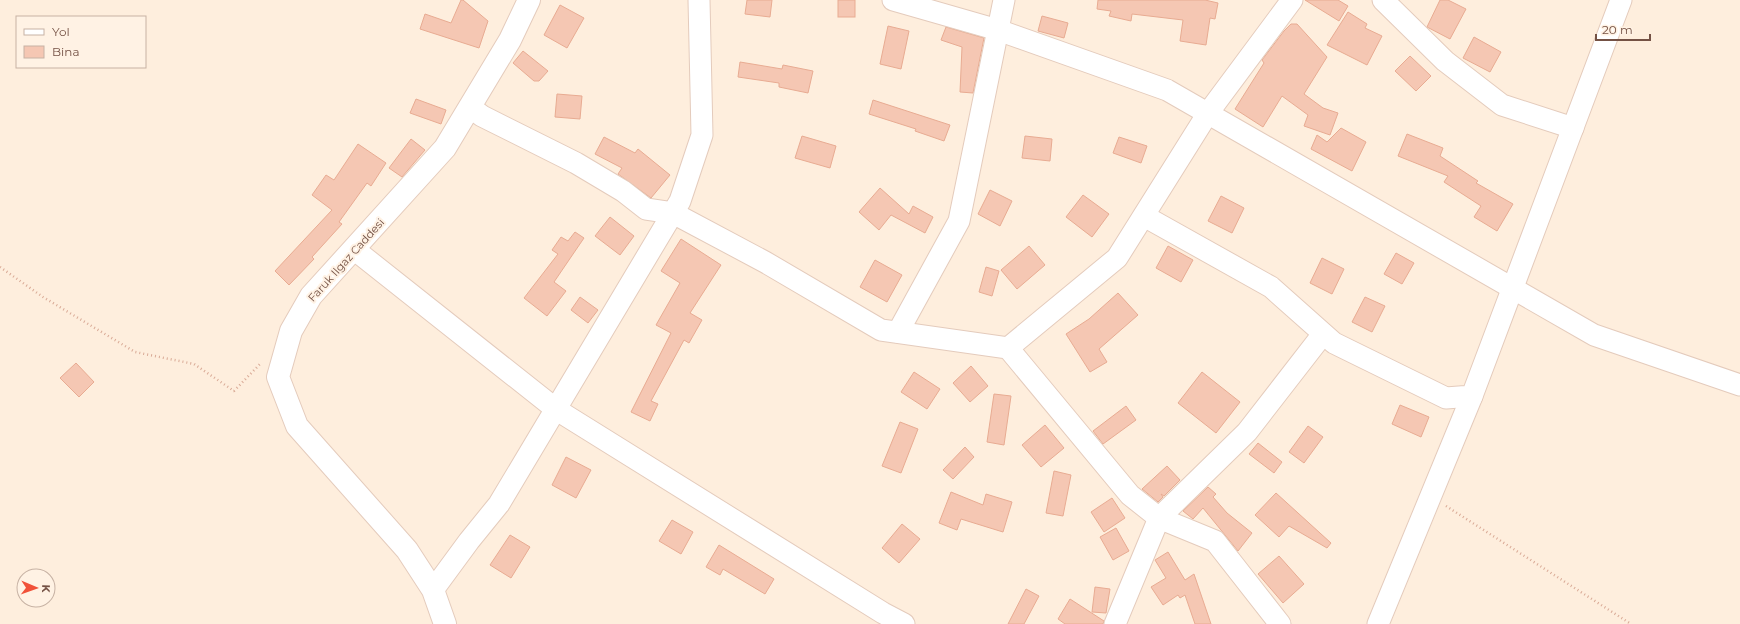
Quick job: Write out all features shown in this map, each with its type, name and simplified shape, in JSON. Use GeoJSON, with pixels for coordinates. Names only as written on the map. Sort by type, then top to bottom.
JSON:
{"type":"FeatureCollection","features":[{"type":"Feature","properties":{"kind":"street","name":"Faruk Ilgaz Caddesi"},"geometry":{"type":"LineString","coordinates":[[445,624],[433,590],[407,550],[297,426],[278,377],[291,331],[311,296],[445,148],[510,40],[529,0]]}},
{"type":"Feature","properties":{"kind":"street"},"geometry":{"type":"LineString","coordinates":[[433,590],[469,541],[499,504],[557,410],[680,201],[702,135],[701,15],[699,0]]}},
{"type":"Feature","properties":{"kind":"street"},"geometry":{"type":"LineString","coordinates":[[893,0],[998,30],[1167,90],[1594,335],[1740,385]]}},
{"type":"Feature","properties":{"kind":"street"},"geometry":{"type":"LineString","coordinates":[[898,332],[959,221],[1004,0]]}},
{"type":"Feature","properties":{"kind":"street"},"geometry":{"type":"LineString","coordinates":[[1008,348],[1118,258],[1208,114],[1292,0]]}},
{"type":"Feature","properties":{"kind":"street"},"geometry":{"type":"LineString","coordinates":[[1383,0],[1445,61],[1502,105],[1573,128]]}},
{"type":"Feature","properties":{"kind":"street"},"geometry":{"type":"LineString","coordinates":[[1378,624],[1472,396],[1621,0]]}},
{"type":"Feature","properties":{"kind":"street"},"geometry":{"type":"LineString","coordinates":[[470,107],[482,116],[576,163],[623,191],[646,209],[673,213],[765,262],[881,330],[1008,348],[1130,495],[1159,518],[1215,541],[1280,624]]}},
{"type":"Feature","properties":{"kind":"street"},"geometry":{"type":"LineString","coordinates":[[1144,216],[1271,287],[1334,343],[1446,398],[1472,396]]}},
{"type":"Feature","properties":{"kind":"street"},"geometry":{"type":"LineString","coordinates":[[354,250],[557,410],[883,613],[904,624]]}},
{"type":"Feature","properties":{"kind":"street"},"geometry":{"type":"LineString","coordinates":[[1115,624],[1159,518],[1247,432],[1324,334]]}},
{"type":"Feature","properties":{"kind":"path"},"geometry":{"type":"LineString","coordinates":[[0,267],[43,297],[135,352],[194,364],[234,391],[265,358]]}},
{"type":"Feature","properties":{"kind":"path"},"geometry":{"type":"LineString","coordinates":[[1433,491],[1444,504],[1632,624]]}},
{"type":"Feature","properties":{"kind":"building"},"geometry":{"type":"Polygon","coordinates":[[[461,0],[463,0],[488,21],[479,48],[420,29],[425,14],[451,23],[461,0]]]}},
{"type":"Feature","properties":{"kind":"building"},"geometry":{"type":"Polygon","coordinates":[[[747,0],[772,0],[770,17],[745,14],[747,0]]]}},
{"type":"Feature","properties":{"kind":"building"},"geometry":{"type":"Polygon","coordinates":[[[838,0],[855,0],[855,17],[838,17],[838,0]]]}},
{"type":"Feature","properties":{"kind":"building"},"geometry":{"type":"Polygon","coordinates":[[[1098,0],[1205,0],[1218,3],[1215,19],[1210,18],[1206,45],[1180,41],[1183,20],[1132,14],[1131,21],[1109,16],[1111,11],[1097,9],[1098,0]]]}},
{"type":"Feature","properties":{"kind":"building"},"geometry":{"type":"Polygon","coordinates":[[[1305,0],[1338,0],[1348,6],[1339,21],[1305,0]]]}},
{"type":"Feature","properties":{"kind":"building"},"geometry":{"type":"Polygon","coordinates":[[[1440,0],[1448,0],[1466,9],[1450,39],[1427,27],[1440,0]]]}},
{"type":"Feature","properties":{"kind":"building"},"geometry":{"type":"Polygon","coordinates":[[[560,5],[584,18],[567,48],[544,35],[560,5]]]}},
{"type":"Feature","properties":{"kind":"building"},"geometry":{"type":"Polygon","coordinates":[[[1348,12],[1367,24],[1365,28],[1382,36],[1367,65],[1327,45],[1348,12]]]}},
{"type":"Feature","properties":{"kind":"building"},"geometry":{"type":"Polygon","coordinates":[[[1042,16],[1068,23],[1064,38],[1038,31],[1042,16]]]}},
{"type":"Feature","properties":{"kind":"building"},"geometry":{"type":"Polygon","coordinates":[[[1291,24],[1297,24],[1327,57],[1304,94],[1323,108],[1338,113],[1330,135],[1304,126],[1308,115],[1282,96],[1263,127],[1235,109],[1264,63],[1262,60],[1291,24]]]}},
{"type":"Feature","properties":{"kind":"building"},"geometry":{"type":"Polygon","coordinates":[[[888,26],[909,31],[901,69],[880,64],[888,26]]]}},
{"type":"Feature","properties":{"kind":"building"},"geometry":{"type":"Polygon","coordinates":[[[946,27],[984,38],[973,93],[960,92],[962,47],[941,40],[946,27]]]}},
{"type":"Feature","properties":{"kind":"building"},"geometry":{"type":"Polygon","coordinates":[[[1474,37],[1501,52],[1490,72],[1463,58],[1474,37]]]}},
{"type":"Feature","properties":{"kind":"building"},"geometry":{"type":"Polygon","coordinates":[[[523,51],[548,71],[539,81],[534,81],[513,63],[523,51]]]}},
{"type":"Feature","properties":{"kind":"building"},"geometry":{"type":"Polygon","coordinates":[[[1410,56],[1431,76],[1416,91],[1395,71],[1410,56]]]}},
{"type":"Feature","properties":{"kind":"building"},"geometry":{"type":"Polygon","coordinates":[[[740,62],[782,69],[783,65],[813,71],[808,93],[779,87],[779,83],[738,77],[740,62]]]}},
{"type":"Feature","properties":{"kind":"building"},"geometry":{"type":"Polygon","coordinates":[[[557,94],[582,96],[580,119],[555,117],[557,94]]]}},
{"type":"Feature","properties":{"kind":"building"},"geometry":{"type":"Polygon","coordinates":[[[416,99],[446,110],[441,124],[410,113],[416,99]]]}},
{"type":"Feature","properties":{"kind":"building"},"geometry":{"type":"Polygon","coordinates":[[[873,100],[950,125],[944,141],[915,131],[916,129],[869,114],[873,100]]]}},
{"type":"Feature","properties":{"kind":"building"},"geometry":{"type":"Polygon","coordinates":[[[1341,128],[1366,142],[1352,171],[1311,149],[1317,135],[1327,142],[1341,128]]]}},
{"type":"Feature","properties":{"kind":"building"},"geometry":{"type":"Polygon","coordinates":[[[1407,134],[1443,148],[1440,156],[1478,181],[1476,183],[1513,204],[1497,231],[1474,217],[1481,206],[1444,182],[1448,176],[1398,156],[1407,134]]]}},
{"type":"Feature","properties":{"kind":"building"},"geometry":{"type":"Polygon","coordinates":[[[802,136],[836,146],[830,168],[795,158],[802,136]]]}},
{"type":"Feature","properties":{"kind":"building"},"geometry":{"type":"Polygon","coordinates":[[[1025,136],[1052,139],[1050,161],[1022,158],[1025,136]]]}},
{"type":"Feature","properties":{"kind":"building"},"geometry":{"type":"Polygon","coordinates":[[[604,137],[635,153],[638,149],[670,175],[651,198],[618,174],[622,168],[595,154],[604,137]]]}},
{"type":"Feature","properties":{"kind":"building"},"geometry":{"type":"Polygon","coordinates":[[[1119,137],[1147,146],[1141,163],[1113,153],[1119,137]]]}},
{"type":"Feature","properties":{"kind":"building"},"geometry":{"type":"Polygon","coordinates":[[[411,139],[425,150],[402,177],[389,168],[411,139]]]}},
{"type":"Feature","properties":{"kind":"building"},"geometry":{"type":"Polygon","coordinates":[[[358,144],[386,163],[371,186],[367,183],[339,222],[342,224],[312,257],[314,259],[289,285],[275,271],[332,210],[312,195],[326,175],[334,180],[358,144]]]}},
{"type":"Feature","properties":{"kind":"building"},"geometry":{"type":"Polygon","coordinates":[[[880,188],[909,214],[913,206],[933,217],[925,233],[891,215],[879,230],[859,212],[880,188]]]}},
{"type":"Feature","properties":{"kind":"building"},"geometry":{"type":"Polygon","coordinates":[[[990,190],[1012,201],[1000,226],[978,214],[990,190]]]}},
{"type":"Feature","properties":{"kind":"building"},"geometry":{"type":"Polygon","coordinates":[[[1083,195],[1109,214],[1092,237],[1066,217],[1083,195]]]}},
{"type":"Feature","properties":{"kind":"building"},"geometry":{"type":"Polygon","coordinates":[[[1221,196],[1244,208],[1232,233],[1208,221],[1221,196]]]}},
{"type":"Feature","properties":{"kind":"building"},"geometry":{"type":"Polygon","coordinates":[[[610,217],[634,236],[620,255],[595,236],[610,217]]]}},
{"type":"Feature","properties":{"kind":"building"},"geometry":{"type":"Polygon","coordinates":[[[575,232],[584,238],[554,282],[566,291],[547,316],[524,298],[558,254],[552,250],[561,237],[568,241],[575,232]]]}},
{"type":"Feature","properties":{"kind":"building"},"geometry":{"type":"Polygon","coordinates":[[[681,239],[721,265],[690,313],[702,320],[689,343],[684,340],[651,401],[658,404],[650,421],[631,412],[671,333],[656,325],[680,283],[661,271],[681,239]]]}},
{"type":"Feature","properties":{"kind":"building"},"geometry":{"type":"Polygon","coordinates":[[[1029,246],[1045,265],[1017,289],[1001,270],[1029,246]]]}},
{"type":"Feature","properties":{"kind":"building"},"geometry":{"type":"Polygon","coordinates":[[[1168,246],[1193,260],[1181,282],[1156,268],[1168,246]]]}},
{"type":"Feature","properties":{"kind":"building"},"geometry":{"type":"Polygon","coordinates":[[[1396,253],[1414,263],[1402,284],[1384,274],[1396,253]]]}},
{"type":"Feature","properties":{"kind":"building"},"geometry":{"type":"Polygon","coordinates":[[[1322,258],[1344,269],[1332,294],[1310,283],[1322,258]]]}},
{"type":"Feature","properties":{"kind":"building"},"geometry":{"type":"Polygon","coordinates":[[[875,260],[902,275],[887,302],[860,287],[875,260]]]}},
{"type":"Feature","properties":{"kind":"building"},"geometry":{"type":"Polygon","coordinates":[[[986,267],[999,271],[992,296],[979,292],[986,267]]]}},
{"type":"Feature","properties":{"kind":"building"},"geometry":{"type":"Polygon","coordinates":[[[1118,293],[1138,315],[1099,349],[1107,362],[1090,372],[1066,334],[1089,319],[1118,293]]]}},
{"type":"Feature","properties":{"kind":"building"},"geometry":{"type":"Polygon","coordinates":[[[580,297],[598,310],[588,323],[571,310],[580,297]]]}},
{"type":"Feature","properties":{"kind":"building"},"geometry":{"type":"Polygon","coordinates":[[[1365,297],[1385,306],[1372,332],[1352,322],[1365,297]]]}},
{"type":"Feature","properties":{"kind":"building"},"geometry":{"type":"Polygon","coordinates":[[[76,363],[94,382],[79,397],[60,378],[76,363]]]}},
{"type":"Feature","properties":{"kind":"building"},"geometry":{"type":"Polygon","coordinates":[[[971,366],[988,386],[970,402],[953,383],[971,366]]]}},
{"type":"Feature","properties":{"kind":"building"},"geometry":{"type":"Polygon","coordinates":[[[914,372],[940,389],[927,409],[901,392],[914,372]]]}},
{"type":"Feature","properties":{"kind":"building"},"geometry":{"type":"Polygon","coordinates":[[[1202,372],[1240,402],[1216,433],[1178,403],[1202,372]]]}},
{"type":"Feature","properties":{"kind":"building"},"geometry":{"type":"Polygon","coordinates":[[[994,394],[1011,396],[1004,445],[987,442],[994,394]]]}},
{"type":"Feature","properties":{"kind":"building"},"geometry":{"type":"Polygon","coordinates":[[[1400,405],[1429,417],[1421,437],[1392,424],[1400,405]]]}},
{"type":"Feature","properties":{"kind":"building"},"geometry":{"type":"Polygon","coordinates":[[[1126,406],[1136,420],[1103,444],[1093,431],[1126,406]]]}},
{"type":"Feature","properties":{"kind":"building"},"geometry":{"type":"Polygon","coordinates":[[[900,422],[918,429],[901,473],[882,466],[900,422]]]}},
{"type":"Feature","properties":{"kind":"building"},"geometry":{"type":"Polygon","coordinates":[[[1045,425],[1064,448],[1041,467],[1022,445],[1045,425]]]}},
{"type":"Feature","properties":{"kind":"building"},"geometry":{"type":"Polygon","coordinates":[[[1308,426],[1323,437],[1304,463],[1289,452],[1308,426]]]}},
{"type":"Feature","properties":{"kind":"building"},"geometry":{"type":"Polygon","coordinates":[[[1258,443],[1282,462],[1274,473],[1249,454],[1258,443]]]}},
{"type":"Feature","properties":{"kind":"building"},"geometry":{"type":"Polygon","coordinates":[[[965,447],[974,457],[953,479],[943,470],[965,447]]]}},
{"type":"Feature","properties":{"kind":"building"},"geometry":{"type":"Polygon","coordinates":[[[566,457],[591,470],[576,498],[552,485],[566,457]]]}},
{"type":"Feature","properties":{"kind":"building"},"geometry":{"type":"Polygon","coordinates":[[[1167,466],[1180,480],[1164,496],[1161,494],[1163,497],[1158,502],[1142,489],[1167,466]]]}},
{"type":"Feature","properties":{"kind":"building"},"geometry":{"type":"Polygon","coordinates":[[[1054,471],[1071,475],[1063,516],[1046,513],[1054,471]]]}},
{"type":"Feature","properties":{"kind":"building"},"geometry":{"type":"Polygon","coordinates":[[[1208,487],[1216,494],[1213,497],[1227,513],[1252,533],[1238,551],[1203,508],[1193,519],[1183,511],[1208,487]]]}},
{"type":"Feature","properties":{"kind":"building"},"geometry":{"type":"Polygon","coordinates":[[[951,492],[983,505],[986,494],[1012,502],[1003,532],[961,519],[957,530],[939,523],[951,492]]]}},
{"type":"Feature","properties":{"kind":"building"},"geometry":{"type":"Polygon","coordinates":[[[1276,493],[1331,543],[1327,548],[1289,526],[1279,537],[1255,515],[1276,493]]]}},
{"type":"Feature","properties":{"kind":"building"},"geometry":{"type":"Polygon","coordinates":[[[1112,498],[1125,518],[1104,532],[1091,512],[1112,498]]]}},
{"type":"Feature","properties":{"kind":"building"},"geometry":{"type":"Polygon","coordinates":[[[672,520],[693,532],[681,554],[659,541],[672,520]]]}},
{"type":"Feature","properties":{"kind":"building"},"geometry":{"type":"Polygon","coordinates":[[[902,524],[920,539],[899,563],[882,548],[902,524]]]}},
{"type":"Feature","properties":{"kind":"building"},"geometry":{"type":"Polygon","coordinates":[[[1116,528],[1129,551],[1113,560],[1100,537],[1116,528]]]}},
{"type":"Feature","properties":{"kind":"building"},"geometry":{"type":"Polygon","coordinates":[[[510,535],[530,547],[511,578],[490,565],[510,535]]]}},
{"type":"Feature","properties":{"kind":"building"},"geometry":{"type":"Polygon","coordinates":[[[719,545],[774,579],[765,594],[723,569],[720,575],[706,567],[719,545]]]}},
{"type":"Feature","properties":{"kind":"building"},"geometry":{"type":"Polygon","coordinates":[[[1168,552],[1185,580],[1194,574],[1211,624],[1195,624],[1185,595],[1180,598],[1178,595],[1163,605],[1151,587],[1166,578],[1155,560],[1168,552]]]}},
{"type":"Feature","properties":{"kind":"building"},"geometry":{"type":"Polygon","coordinates":[[[1279,556],[1304,584],[1283,603],[1258,574],[1279,556]]]}},
{"type":"Feature","properties":{"kind":"building"},"geometry":{"type":"Polygon","coordinates":[[[1095,587],[1110,589],[1106,613],[1092,612],[1095,587]]]}},
{"type":"Feature","properties":{"kind":"building"},"geometry":{"type":"Polygon","coordinates":[[[1026,589],[1039,596],[1024,624],[1008,624],[1026,589]]]}},
{"type":"Feature","properties":{"kind":"building"},"geometry":{"type":"Polygon","coordinates":[[[1070,599],[1104,621],[1103,624],[1065,624],[1058,619],[1070,599]]]}}]}
